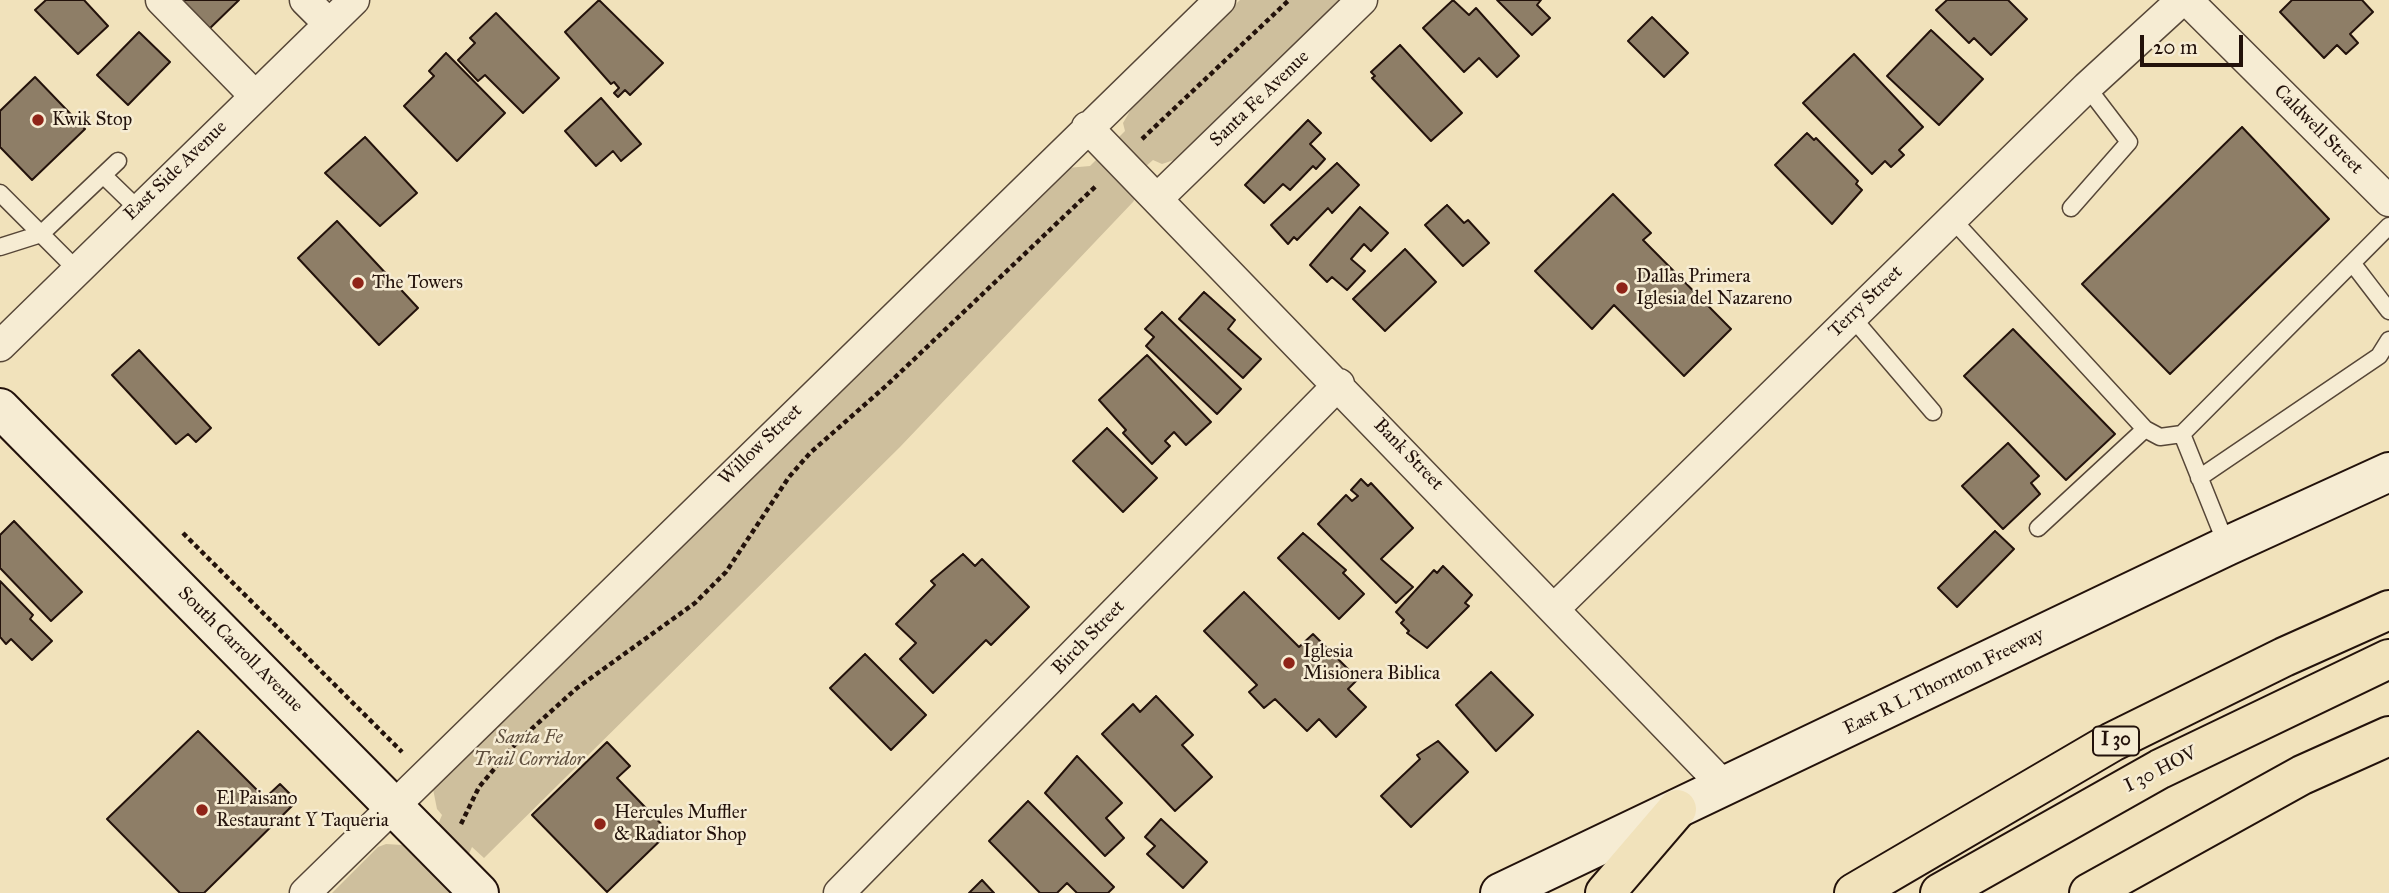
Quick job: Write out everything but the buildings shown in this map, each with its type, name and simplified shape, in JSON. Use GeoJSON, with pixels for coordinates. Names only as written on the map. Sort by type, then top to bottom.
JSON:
{"type":"FeatureCollection","features":[{"type":"Feature","properties":{"kind":"highway","name":"I 30"},"geometry":{"type":"LineString","coordinates":[[1854,893],[2112,742],[2284,657],[2389,610]]}},
{"type":"Feature","properties":{"kind":"highway","name":"I 30 HOV"},"geometry":{"type":"LineString","coordinates":[[1940,893],[2160,769],[2389,659]]}},
{"type":"Feature","properties":{"kind":"highway","name":"I 30 HOV"},"geometry":{"type":"LineString","coordinates":[[1978,893],[2141,802],[2389,682]]}},
{"type":"Feature","properties":{"kind":"highway"},"geometry":{"type":"LineString","coordinates":[[2089,893],[2302,775],[2389,736]]}},
{"type":"Feature","properties":{"kind":"highway"},"geometry":{"type":"LineString","coordinates":[[2133,893],[2302,775]]}},
{"type":"Feature","properties":{"kind":"highway"},"geometry":{"type":"LineString","coordinates":[[1605,893],[1677,809]]}},
{"type":"Feature","properties":{"kind":"main road","name":"South Carroll Avenue"},"geometry":{"type":"LineString","coordinates":[[0,408],[479,893]]}},
{"type":"Feature","properties":{"kind":"main road","name":"East R L Thornton Freeway"},"geometry":{"type":"LineString","coordinates":[[1500,893],[2227,546],[2389,472]]}},
{"type":"Feature","properties":{"kind":"street"},"geometry":{"type":"LineString","coordinates":[[161,0],[254,95]]}},
{"type":"Feature","properties":{"kind":"street"},"geometry":{"type":"LineString","coordinates":[[305,0],[329,24]]}},
{"type":"Feature","properties":{"kind":"street","name":"East Side Avenue"},"geometry":{"type":"LineString","coordinates":[[0,346],[137,208],[354,0]]}},
{"type":"Feature","properties":{"kind":"street","name":"Willow Street"},"geometry":{"type":"LineString","coordinates":[[305,893],[1220,0]]}},
{"type":"Feature","properties":{"kind":"street","name":"Santa Fe Avenue"},"geometry":{"type":"LineString","coordinates":[[1158,198],[1362,0]]}},
{"type":"Feature","properties":{"kind":"street","name":"Terry Street"},"geometry":{"type":"LineString","coordinates":[[1555,608],[2087,87],[2184,0]]}},
{"type":"Feature","properties":{"kind":"street","name":"Caldwell Street"},"geometry":{"type":"LineString","coordinates":[[2184,0],[2389,201]]}},
{"type":"Feature","properties":{"kind":"street","name":"Bank Street"},"geometry":{"type":"LineString","coordinates":[[1087,127],[1339,384],[1725,787]]}},
{"type":"Feature","properties":{"kind":"street","name":"Birch Street"},"geometry":{"type":"LineString","coordinates":[[839,893],[1339,384]]}},
{"type":"Feature","properties":{"kind":"lane"},"geometry":{"type":"LineString","coordinates":[[2071,208],[2129,142],[2087,87]]}},
{"type":"Feature","properties":{"kind":"lane"},"geometry":{"type":"LineString","coordinates":[[0,247],[41,234],[118,161]]}},
{"type":"Feature","properties":{"kind":"lane"},"geometry":{"type":"LineString","coordinates":[[103,175],[137,208]]}},
{"type":"Feature","properties":{"kind":"lane"},"geometry":{"type":"LineString","coordinates":[[0,193],[77,270]]}},
{"type":"Feature","properties":{"kind":"lane"},"geometry":{"type":"LineString","coordinates":[[1952,219],[2145,429],[2160,437],[2182,434],[2389,226]]}},
{"type":"Feature","properties":{"kind":"lane"},"geometry":{"type":"LineString","coordinates":[[2353,264],[2389,311]]}},
{"type":"Feature","properties":{"kind":"lane"},"geometry":{"type":"LineString","coordinates":[[1852,316],[1933,412]]}},
{"type":"Feature","properties":{"kind":"lane"},"geometry":{"type":"LineString","coordinates":[[2199,478],[2379,356],[2389,340]]}},
{"type":"Feature","properties":{"kind":"lane"},"geometry":{"type":"LineString","coordinates":[[2038,528],[2145,429]]}},
{"type":"Feature","properties":{"kind":"lane"},"geometry":{"type":"LineString","coordinates":[[2182,434],[2227,546]]}},
{"type":"Feature","properties":{"kind":"path"},"geometry":{"type":"LineString","coordinates":[[1135,147],[1289,0]]}},
{"type":"Feature","properties":{"kind":"path"},"geometry":{"type":"LineString","coordinates":[[457,832],[480,787],[517,742],[577,688],[695,603],[726,572],[789,477],[810,453],[887,385],[1100,182]]}},
{"type":"Feature","properties":{"kind":"path"},"geometry":{"type":"LineString","coordinates":[[183,533],[402,752]]}},
{"type":"Feature","properties":{"kind":"green space","name":"Santa Fe Trail Corridor"},"geometry":{"type":"Polygon","coordinates":[[[1240,0],[1340,0],[1174,160],[1162,164],[1153,160],[1126,184],[1136,197],[1133,202],[900,447],[484,858],[472,847],[452,893],[332,893],[378,847],[386,844],[402,845],[421,864],[442,815],[437,809],[433,789],[1067,168],[1090,166],[1125,131],[1123,123],[1137,99],[1240,0]]]}},
{"type":"Feature","properties":{"kind":"place","name":"Kwik Stop"},"geometry":{"type":"Point","coordinates":[38,120]}},
{"type":"Feature","properties":{"kind":"place","name":"The Towers"},"geometry":{"type":"Point","coordinates":[358,283]}},
{"type":"Feature","properties":{"kind":"place","name":"Dallas Primera Iglesia del Nazareno"},"geometry":{"type":"Point","coordinates":[1622,288]}},
{"type":"Feature","properties":{"kind":"place","name":"Iglesia Misionera Biblica"},"geometry":{"type":"Point","coordinates":[1289,663]}},
{"type":"Feature","properties":{"kind":"place","name":"El Paisano Restaurant Y Taqueria"},"geometry":{"type":"Point","coordinates":[202,810]}},
{"type":"Feature","properties":{"kind":"place","name":"Hercules Muffler & Radiator Shop"},"geometry":{"type":"Point","coordinates":[600,824]}}]}
